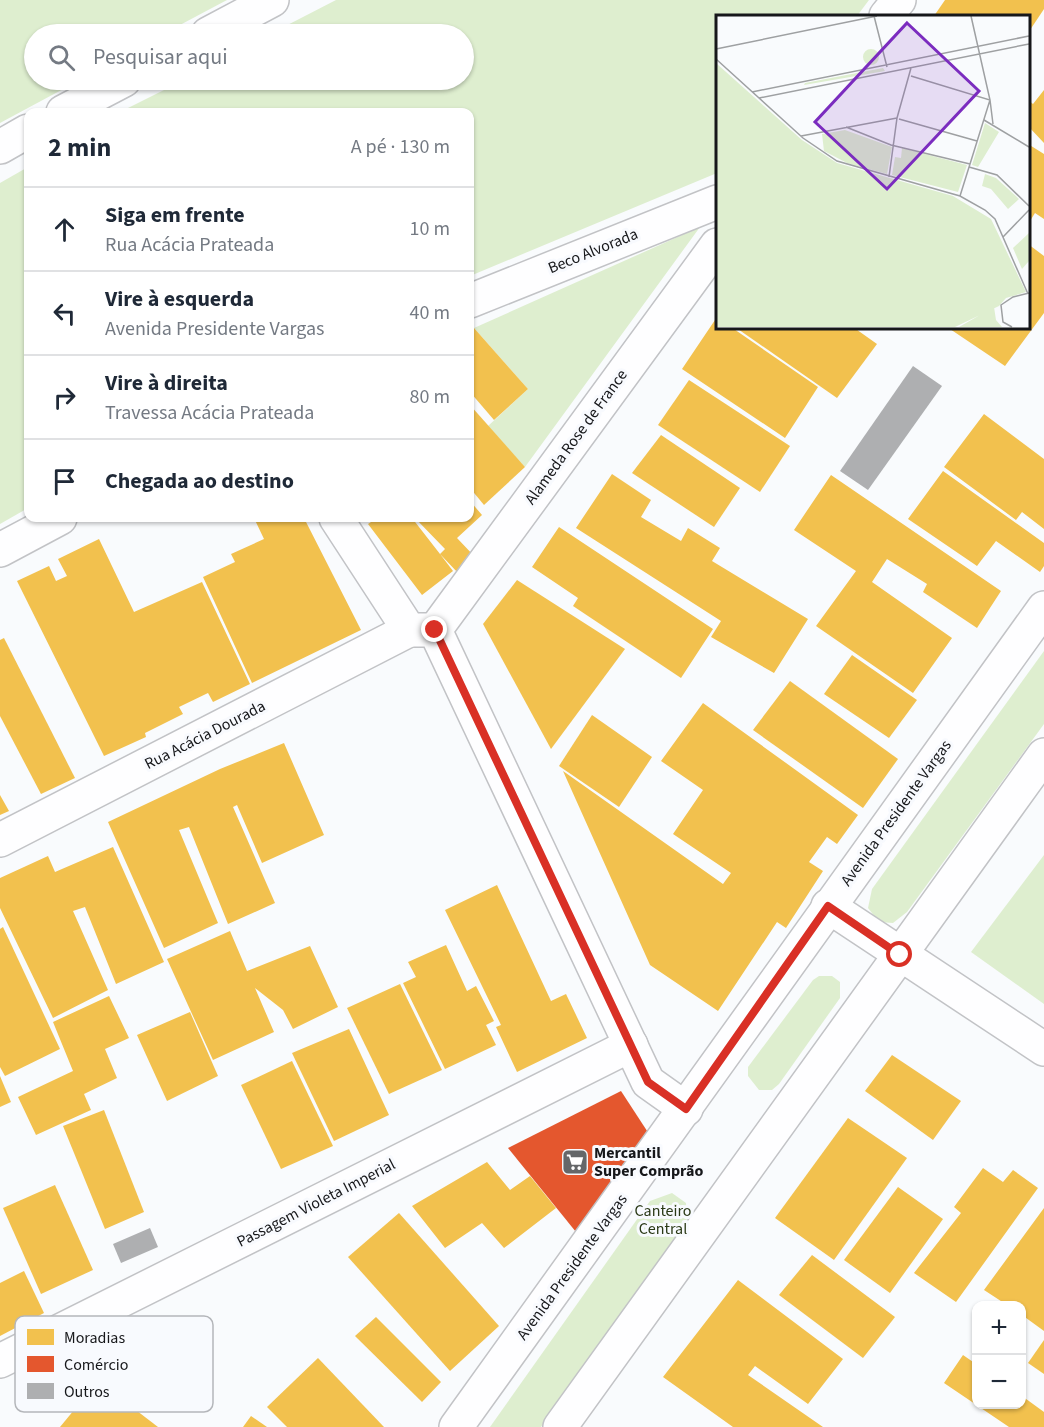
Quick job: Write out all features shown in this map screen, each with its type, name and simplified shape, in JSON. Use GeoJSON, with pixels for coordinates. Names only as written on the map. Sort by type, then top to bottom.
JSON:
{"type":"FeatureCollection","features":[{"type":"Feature","properties":{"kind":"street"},"geometry":{"type":"LineString","coordinates":[[227,24],[272,0]]}},
{"type":"Feature","properties":{"kind":"street"},"geometry":{"type":"LineString","coordinates":[[887,15],[899,0]]}},
{"type":"Feature","properties":{"kind":"street"},"geometry":{"type":"LineString","coordinates":[[75,108],[106,90]]}},
{"type":"Feature","properties":{"kind":"street"},"geometry":{"type":"LineString","coordinates":[[0,147],[24,133]]}},
{"type":"Feature","properties":{"kind":"street","name":"Beco Alvorada"},"geometry":{"type":"LineString","coordinates":[[474,299],[716,202]]}},
{"type":"Feature","properties":{"kind":"street","name":"Alameda Rose de France"},"geometry":{"type":"LineString","coordinates":[[422,630],[716,245]]}},
{"type":"Feature","properties":{"kind":"street"},"geometry":{"type":"LineString","coordinates":[[0,550],[52,522]]}},
{"type":"Feature","properties":{"kind":"street"},"geometry":{"type":"LineString","coordinates":[[339,522],[422,630],[648,1082],[686,1109]]}},
{"type":"Feature","properties":{"kind":"street","name":"Avenida Presidente Vargas"},"geometry":{"type":"LineString","coordinates":[[456,1427],[686,1109],[828,906],[1044,609]]}},
{"type":"Feature","properties":{"kind":"street","name":"Rua Acácia Dourada"},"geometry":{"type":"LineString","coordinates":[[0,840],[422,630]]}},
{"type":"Feature","properties":{"kind":"street"},"geometry":{"type":"LineString","coordinates":[[560,1427],[1044,755]]}},
{"type":"Feature","properties":{"kind":"street"},"geometry":{"type":"LineString","coordinates":[[828,906],[1044,1049]]}},
{"type":"Feature","properties":{"kind":"street","name":"Passagem Violeta Imperial"},"geometry":{"type":"LineString","coordinates":[[90,1316],[631,1046]]}},
{"type":"Feature","properties":{"kind":"street","name":"Passagem Violeta Imperial"},"geometry":{"type":"LineString","coordinates":[[0,1361],[15,1354]]}},
{"type":"Feature","properties":{"kind":"green space"},"geometry":{"type":"Polygon","coordinates":[[[0,0],[227,0],[182,24],[24,24],[24,90],[61,90],[24,108],[0,123],[0,0]]]}},
{"type":"Feature","properties":{"kind":"green space"},"geometry":{"type":"Polygon","coordinates":[[[336,0],[869,0],[858,15],[716,15],[716,173],[474,274],[474,108],[128,108],[164,90],[474,90],[474,24],[289,24],[336,0]]]}},
{"type":"Feature","properties":{"kind":"green space"},"geometry":{"type":"Polygon","coordinates":[[[24,169],[24,510],[0,524],[0,183],[24,169]]]}},
{"type":"Feature","properties":{"kind":"green space"},"geometry":{"type":"Polygon","coordinates":[[[700,227],[525,467],[488,426],[528,389],[474,328],[700,227]]]}},
{"type":"Feature","properties":{"kind":"green space"},"geometry":{"type":"Polygon","coordinates":[[[1044,651],[1044,724],[907,912],[893,923],[879,922],[868,908],[872,889],[1044,651]]]}},
{"type":"Feature","properties":{"kind":"green space"},"geometry":{"type":"Polygon","coordinates":[[[1044,855],[1044,1004],[971,952],[1044,855]]]}},
{"type":"Feature","properties":{"kind":"green space"},"geometry":{"type":"Polygon","coordinates":[[[819,976],[832,976],[840,982],[840,998],[779,1084],[772,1090],[759,1090],[748,1076],[748,1067],[813,980],[819,976]]]}},
{"type":"Feature","properties":{"kind":"green space","name":"Canteiro Central"},"geometry":{"type":"Polygon","coordinates":[[[672,1193],[686,1203],[687,1224],[541,1427],[490,1427],[650,1201],[672,1193]]]}},
{"type":"Feature","properties":{"kind":"building: Moradias"},"geometry":{"type":"Polygon","coordinates":[[[945,0],[1044,0],[1044,9],[1029,32],[1029,15],[935,15],[945,0]]]}},
{"type":"Feature","properties":{"kind":"building: Moradias"},"geometry":{"type":"Polygon","coordinates":[[[1044,90],[1044,143],[1029,127],[1029,101],[1033,104],[1044,90]]]}},
{"type":"Feature","properties":{"kind":"building: Moradias"},"geometry":{"type":"Polygon","coordinates":[[[1029,145],[1044,154],[1044,219],[1035,213],[1030,221],[1029,145]]]}},
{"type":"Feature","properties":{"kind":"building: Moradias"},"geometry":{"type":"Polygon","coordinates":[[[1029,245],[1044,256],[1044,313],[1005,366],[948,328],[1029,328],[1029,245]]]}},
{"type":"Feature","properties":{"kind":"building: Moradias"},"geometry":{"type":"Polygon","coordinates":[[[716,318],[716,328],[732,328],[818,387],[785,438],[682,369],[716,318]]]}},
{"type":"Feature","properties":{"kind":"building: Moradias"},"geometry":{"type":"Polygon","coordinates":[[[474,328],[528,389],[494,420],[474,397],[474,328]]]}},
{"type":"Feature","properties":{"kind":"building: Moradias"},"geometry":{"type":"Polygon","coordinates":[[[736,328],[854,328],[877,344],[837,398],[736,328]]]}},
{"type":"Feature","properties":{"kind":"building: Moradias"},"geometry":{"type":"Polygon","coordinates":[[[689,380],[790,446],[760,492],[658,425],[689,380]]]}},
{"type":"Feature","properties":{"kind":"building: Moradias"},"geometry":{"type":"Polygon","coordinates":[[[474,410],[525,467],[484,505],[474,493],[474,410]]]}},
{"type":"Feature","properties":{"kind":"building: Moradias"},"geometry":{"type":"Polygon","coordinates":[[[984,414],[1044,459],[1044,529],[1022,512],[1016,520],[944,467],[984,414]]]}},
{"type":"Feature","properties":{"kind":"building: Moradias"},"geometry":{"type":"Polygon","coordinates":[[[661,435],[740,488],[714,527],[632,473],[661,435]]]}},
{"type":"Feature","properties":{"kind":"building: Moradias"},"geometry":{"type":"Polygon","coordinates":[[[943,471],[1044,543],[1044,566],[1040,572],[996,541],[977,566],[908,519],[943,471]]]}},
{"type":"Feature","properties":{"kind":"building: Moradias"},"geometry":{"type":"Polygon","coordinates":[[[612,474],[651,500],[641,517],[681,541],[688,528],[720,548],[712,561],[808,619],[774,673],[711,637],[721,621],[576,528],[612,474]]]}},
{"type":"Feature","properties":{"kind":"building: Moradias"},"geometry":{"type":"Polygon","coordinates":[[[831,475],[1001,591],[977,628],[923,592],[927,584],[887,559],[872,582],[952,638],[913,693],[816,626],[856,571],[794,530],[831,475]]]}},
{"type":"Feature","properties":{"kind":"building: Moradias"},"geometry":{"type":"Polygon","coordinates":[[[474,506],[482,515],[457,538],[475,557],[458,573],[440,554],[445,549],[419,522],[474,522],[474,506]]]}},
{"type":"Feature","properties":{"kind":"building: Moradias"},"geometry":{"type":"Polygon","coordinates":[[[256,522],[306,522],[361,630],[252,683],[203,577],[235,562],[231,554],[264,539],[256,522]]]}},
{"type":"Feature","properties":{"kind":"building: Moradias"},"geometry":{"type":"Polygon","coordinates":[[[371,522],[415,522],[453,571],[422,595],[368,524],[371,522]]]}},
{"type":"Feature","properties":{"kind":"building: Moradias"},"geometry":{"type":"Polygon","coordinates":[[[559,527],[713,629],[681,678],[573,606],[578,598],[532,567],[559,527]]]}},
{"type":"Feature","properties":{"kind":"building: Moradias"},"geometry":{"type":"Polygon","coordinates":[[[99,539],[134,612],[202,582],[250,684],[213,702],[208,693],[179,707],[183,714],[145,733],[146,737],[104,756],[17,581],[49,566],[56,581],[67,576],[58,559],[99,539]]]}},
{"type":"Feature","properties":{"kind":"building: Moradias"},"geometry":{"type":"Polygon","coordinates":[[[517,580],[625,649],[551,749],[483,624],[517,580]]]}},
{"type":"Feature","properties":{"kind":"building: Moradias"},"geometry":{"type":"Polygon","coordinates":[[[4,638],[75,778],[41,794],[0,716],[0,640],[4,638]]]}},
{"type":"Feature","properties":{"kind":"building: Moradias"},"geometry":{"type":"Polygon","coordinates":[[[852,655],[917,700],[889,738],[824,694],[852,655]]]}},
{"type":"Feature","properties":{"kind":"building: Moradias"},"geometry":{"type":"Polygon","coordinates":[[[790,681],[898,759],[863,808],[753,730],[790,681]]]}},
{"type":"Feature","properties":{"kind":"building: Moradias"},"geometry":{"type":"Polygon","coordinates":[[[703,703],[858,815],[837,844],[827,837],[809,862],[823,871],[786,928],[777,922],[718,1011],[650,965],[563,771],[723,884],[731,873],[673,834],[703,790],[661,761],[703,703]]]}},
{"type":"Feature","properties":{"kind":"building: Moradias"},"geometry":{"type":"Polygon","coordinates":[[[592,715],[652,757],[619,807],[559,766],[592,715]]]}},
{"type":"Feature","properties":{"kind":"building: Moradias"},"geometry":{"type":"Polygon","coordinates":[[[284,743],[324,835],[262,863],[237,805],[233,807],[275,903],[228,924],[189,827],[179,830],[218,923],[164,948],[108,822],[220,769],[284,743]]]}},
{"type":"Feature","properties":{"kind":"building: Moradias"},"geometry":{"type":"Polygon","coordinates":[[[0,795],[9,811],[0,815],[0,795]]]}},
{"type":"Feature","properties":{"kind":"building: Moradias"},"geometry":{"type":"Polygon","coordinates":[[[113,847],[164,962],[116,984],[85,907],[73,911],[108,990],[53,1018],[0,908],[0,878],[48,856],[55,872],[113,847]]]}},
{"type":"Feature","properties":{"kind":"building: Moradias"},"geometry":{"type":"Polygon","coordinates":[[[497,885],[551,1001],[566,994],[587,1038],[517,1072],[496,1027],[501,1025],[445,910],[497,885]]]}},
{"type":"Feature","properties":{"kind":"building: Moradias"},"geometry":{"type":"Polygon","coordinates":[[[3,927],[60,1049],[5,1076],[0,1067],[0,929],[3,927]]]}},
{"type":"Feature","properties":{"kind":"building: Moradias"},"geometry":{"type":"Polygon","coordinates":[[[230,931],[247,971],[310,946],[338,1007],[293,1029],[283,1010],[255,988],[274,1032],[213,1060],[167,959],[230,931]]]}},
{"type":"Feature","properties":{"kind":"building: Moradias"},"geometry":{"type":"Polygon","coordinates":[[[446,945],[467,991],[476,986],[494,1021],[486,1025],[496,1045],[445,1069],[403,983],[416,977],[408,962],[446,945]]]}},
{"type":"Feature","properties":{"kind":"building: Moradias"},"geometry":{"type":"Polygon","coordinates":[[[400,984],[442,1070],[389,1094],[347,1008],[400,984]]]}},
{"type":"Feature","properties":{"kind":"building: Moradias"},"geometry":{"type":"Polygon","coordinates":[[[109,996],[129,1038],[105,1049],[117,1078],[84,1094],[91,1110],[36,1135],[18,1097],[73,1071],[53,1022],[109,996]]]}},
{"type":"Feature","properties":{"kind":"building: Moradias"},"geometry":{"type":"Polygon","coordinates":[[[190,1012],[218,1076],[167,1101],[137,1035],[190,1012]]]}},
{"type":"Feature","properties":{"kind":"building: Moradias"},"geometry":{"type":"Polygon","coordinates":[[[349,1029],[389,1115],[334,1141],[292,1053],[349,1029]]]}},
{"type":"Feature","properties":{"kind":"building: Moradias"},"geometry":{"type":"Polygon","coordinates":[[[892,1055],[961,1101],[933,1140],[865,1091],[892,1055]]]}},
{"type":"Feature","properties":{"kind":"building: Moradias"},"geometry":{"type":"Polygon","coordinates":[[[292,1061],[333,1146],[281,1169],[241,1085],[292,1061]]]}},
{"type":"Feature","properties":{"kind":"building: Moradias"},"geometry":{"type":"Polygon","coordinates":[[[0,1076],[11,1102],[0,1107],[0,1076]]]}},
{"type":"Feature","properties":{"kind":"building: Moradias"},"geometry":{"type":"Polygon","coordinates":[[[104,1110],[144,1212],[105,1229],[63,1126],[104,1110]]]}},
{"type":"Feature","properties":{"kind":"building: Moradias"},"geometry":{"type":"Polygon","coordinates":[[[848,1118],[907,1158],[834,1260],[775,1218],[848,1118]]]}},
{"type":"Feature","properties":{"kind":"building: Moradias"},"geometry":{"type":"Polygon","coordinates":[[[487,1162],[510,1190],[530,1176],[556,1208],[504,1248],[482,1223],[445,1248],[412,1206],[487,1162]]]}},
{"type":"Feature","properties":{"kind":"building: Moradias"},"geometry":{"type":"Polygon","coordinates":[[[983,1168],[1003,1182],[1013,1170],[1038,1188],[956,1302],[914,1273],[961,1213],[954,1207],[983,1168]]]}},
{"type":"Feature","properties":{"kind":"building: Moradias"},"geometry":{"type":"Polygon","coordinates":[[[55,1185],[93,1270],[41,1294],[3,1208],[55,1185]]]}},
{"type":"Feature","properties":{"kind":"building: Moradias"},"geometry":{"type":"Polygon","coordinates":[[[898,1187],[943,1219],[890,1293],[844,1260],[898,1187]]]}},
{"type":"Feature","properties":{"kind":"building: Moradias"},"geometry":{"type":"Polygon","coordinates":[[[1044,1208],[1044,1331],[1026,1318],[1026,1301],[1001,1301],[984,1290],[1044,1208]]]}},
{"type":"Feature","properties":{"kind":"building: Moradias"},"geometry":{"type":"Polygon","coordinates":[[[399,1213],[499,1326],[450,1371],[348,1257],[399,1213]]]}},
{"type":"Feature","properties":{"kind":"building: Moradias"},"geometry":{"type":"Polygon","coordinates":[[[812,1255],[895,1317],[863,1358],[779,1295],[812,1255]]]}},
{"type":"Feature","properties":{"kind":"building: Moradias"},"geometry":{"type":"Polygon","coordinates":[[[24,1271],[44,1313],[38,1316],[15,1316],[15,1328],[0,1336],[0,1283],[24,1271]]]}},
{"type":"Feature","properties":{"kind":"building: Moradias"},"geometry":{"type":"Polygon","coordinates":[[[738,1280],[843,1359],[808,1404],[755,1366],[748,1375],[823,1427],[733,1427],[663,1377],[738,1280]]]}},
{"type":"Feature","properties":{"kind":"building: Moradias"},"geometry":{"type":"Polygon","coordinates":[[[376,1317],[441,1382],[422,1402],[355,1336],[376,1317]]]}},
{"type":"Feature","properties":{"kind":"building: Moradias"},"geometry":{"type":"Polygon","coordinates":[[[1044,1340],[1044,1374],[1028,1363],[1044,1340]]]}},
{"type":"Feature","properties":{"kind":"building: Moradias"},"geometry":{"type":"Polygon","coordinates":[[[963,1355],[972,1361],[972,1402],[944,1383],[963,1355]]]}},
{"type":"Feature","properties":{"kind":"building: Moradias"},"geometry":{"type":"Polygon","coordinates":[[[318,1358],[384,1427],[287,1427],[267,1407],[318,1358]]]}},
{"type":"Feature","properties":{"kind":"building: Moradias"},"geometry":{"type":"Polygon","coordinates":[[[1026,1399],[1044,1412],[1044,1427],[1009,1427],[982,1409],[1026,1409],[1026,1399]]]}},
{"type":"Feature","properties":{"kind":"building: Moradias"},"geometry":{"type":"Polygon","coordinates":[[[72,1412],[138,1412],[158,1427],[60,1427],[72,1412]]]}},
{"type":"Feature","properties":{"kind":"building: Moradias"},"geometry":{"type":"Polygon","coordinates":[[[251,1416],[267,1427],[243,1427],[251,1416]]]}},
{"type":"Feature","properties":{"kind":"building: Comércio","name":"Mercantil Super Comprão"},"geometry":{"type":"Polygon","coordinates":[[[621,1091],[651,1137],[576,1232],[508,1148],[621,1091]]]}},
{"type":"Feature","properties":{"kind":"building: Outros"},"geometry":{"type":"Polygon","coordinates":[[[913,366],[942,386],[868,490],[840,471],[913,366]]]}},
{"type":"Feature","properties":{"kind":"building: Outros"},"geometry":{"type":"Polygon","coordinates":[[[150,1228],[158,1247],[121,1263],[113,1244],[150,1228]]]}},
{"type":"Feature","properties":{"kind":"place","name":"Mercantil Super Comprão"},"geometry":{"type":"Point","coordinates":[575,1162]}},
{"type":"Feature","properties":{"kind":"route"},"geometry":{"type":"LineString","coordinates":[[435,630],[648,1082],[686,1109],[828,906],[900,955]]}}]}
